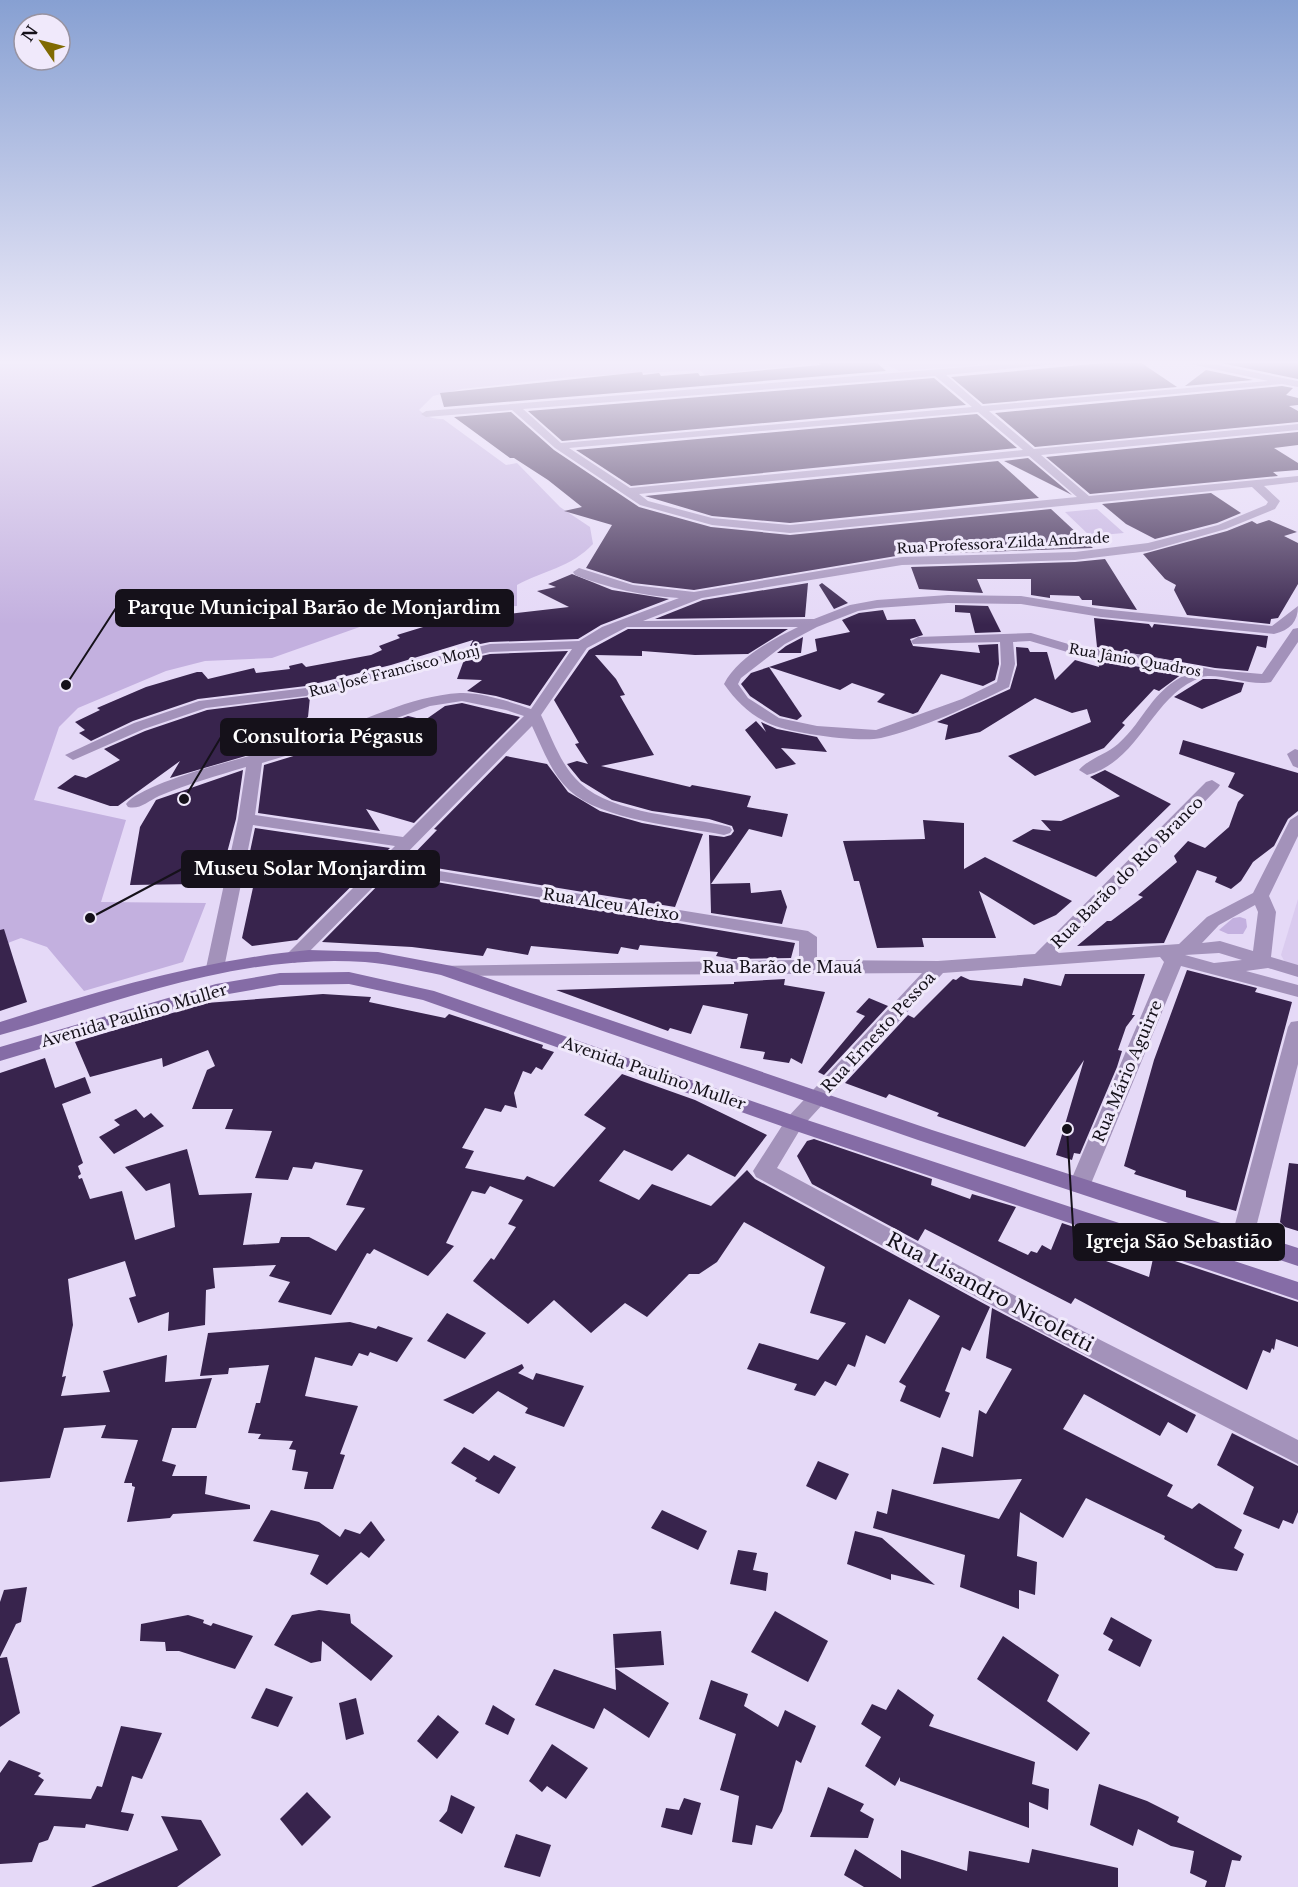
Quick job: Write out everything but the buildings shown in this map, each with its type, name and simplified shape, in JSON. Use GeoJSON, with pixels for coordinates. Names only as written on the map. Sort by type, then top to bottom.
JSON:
{"type":"FeatureCollection","features":[{"type":"Feature","properties":{"kind":"main road","name":"Avenida Paulino Muller"},"geometry":{"type":"LineString","coordinates":[[0,1029],[159,980],[214,968],[294,957],[355,956],[394,959],[445,970],[1298,1257]]}},
{"type":"Feature","properties":{"kind":"main road","name":"Avenida Paulino Muller"},"geometry":{"type":"LineString","coordinates":[[0,1054],[216,990],[280,979],[349,978],[427,995],[794,1123],[1298,1292]]}},
{"type":"Feature","properties":{"kind":"street"},"geometry":{"type":"LineString","coordinates":[[562,448],[644,503],[672,513],[753,527],[790,529],[1298,479]]}},
{"type":"Feature","properties":{"kind":"street"},"geometry":{"type":"LineString","coordinates":[[1027,448],[1087,500]]}},
{"type":"Feature","properties":{"kind":"street"},"geometry":{"type":"LineString","coordinates":[[627,492],[1092,448]]}},
{"type":"Feature","properties":{"kind":"street","name":"Rua Professora Zilda Andrade"},"geometry":{"type":"LineString","coordinates":[[699,595],[902,561],[1075,556],[1149,547],[1222,527],[1271,507],[1274,501],[1254,483]]}},
{"type":"Feature","properties":{"kind":"street"},"geometry":{"type":"LineString","coordinates":[[579,572],[606,584],[665,594],[699,595]]}},
{"type":"Feature","properties":{"kind":"street"},"geometry":{"type":"LineString","coordinates":[[294,957],[386,867],[534,715],[582,645],[621,625],[699,595]]}},
{"type":"Feature","properties":{"kind":"street"},"geometry":{"type":"LineString","coordinates":[[1006,638],[1008,664],[1004,684],[967,702],[878,734],[817,730],[774,721],[743,701],[731,684],[735,676],[780,641],[816,623],[855,608],[924,599],[1021,600],[1101,613],[1274,630],[1289,621],[1298,610]]}},
{"type":"Feature","properties":{"kind":"street"},"geometry":{"type":"LineString","coordinates":[[621,625],[816,623]]}},
{"type":"Feature","properties":{"kind":"street","name":"Rua Jânio Quadros"},"geometry":{"type":"LineString","coordinates":[[918,641],[1038,638],[1074,650],[1142,658],[1202,672],[1266,680],[1298,632]]}},
{"type":"Feature","properties":{"kind":"street","name":"Rua José Francisco Monj"},"geometry":{"type":"LineString","coordinates":[[74,755],[139,726],[204,704],[316,690],[490,648],[582,645]]}},
{"type":"Feature","properties":{"kind":"street"},"geometry":{"type":"LineString","coordinates":[[1087,770],[1108,760],[1125,746],[1164,695],[1179,683],[1202,672]]}},
{"type":"Feature","properties":{"kind":"street"},"geometry":{"type":"LineString","coordinates":[[134,804],[150,794],[185,780],[254,762],[427,702],[462,697],[509,706],[534,715],[561,770],[576,788],[600,803],[724,830]]}},
{"type":"Feature","properties":{"kind":"street"},"geometry":{"type":"LineString","coordinates":[[214,968],[246,819],[254,762]]}},
{"type":"Feature","properties":{"kind":"street","name":"Rua Barão do Rio Branco"},"geometry":{"type":"LineString","coordinates":[[1042,958],[1212,785]]}},
{"type":"Feature","properties":{"kind":"street"},"geometry":{"type":"LineString","coordinates":[[246,819],[407,843]]}},
{"type":"Feature","properties":{"kind":"street"},"geometry":{"type":"LineString","coordinates":[[1179,954],[1213,921],[1260,896],[1298,820]]}},
{"type":"Feature","properties":{"kind":"street","name":"Rua Alceu Aleixo"},"geometry":{"type":"LineString","coordinates":[[386,867],[808,937],[808,966]]}},
{"type":"Feature","properties":{"kind":"street"},"geometry":{"type":"LineString","coordinates":[[1218,968],[1261,964],[1267,912],[1260,896]]}},
{"type":"Feature","properties":{"kind":"street"},"geometry":{"type":"LineString","coordinates":[[1179,954],[1220,947],[1298,970]]}},
{"type":"Feature","properties":{"kind":"street","name":"Rua Barão de Mauá"},"geometry":{"type":"LineString","coordinates":[[445,970],[938,967],[1119,953],[1179,954]]}},
{"type":"Feature","properties":{"kind":"street"},"geometry":{"type":"LineString","coordinates":[[1179,954],[1298,991]]}},
{"type":"Feature","properties":{"kind":"street","name":"Rua Mário Aguirre"},"geometry":{"type":"LineString","coordinates":[[1080,1185],[1179,954]]}},
{"type":"Feature","properties":{"kind":"street","name":"Rua Ernesto Pessoa"},"geometry":{"type":"LineString","coordinates":[[817,1097],[938,967]]}},
{"type":"Feature","properties":{"kind":"street"},"geometry":{"type":"LineString","coordinates":[[1242,1239],[1298,1027]]}},
{"type":"Feature","properties":{"kind":"street","name":"Rua Lisandro Nicoletti"},"geometry":{"type":"LineString","coordinates":[[817,1097],[794,1123],[764,1171],[1047,1324],[1298,1453]]}},
{"type":"Feature","properties":{"kind":"shaded area"},"geometry":{"type":"Polygon","coordinates":[[[0,448],[483,448],[506,465],[517,463],[560,507],[590,527],[593,544],[585,552],[517,585],[517,606],[486,608],[448,602],[433,606],[405,625],[371,623],[272,658],[205,661],[166,671],[78,708],[59,727],[34,800],[126,820],[101,902],[206,903],[183,962],[84,991],[47,947],[21,938],[0,946],[0,448]]]}},
{"type":"Feature","properties":{"kind":"shaded area"},"geometry":{"type":"Polygon","coordinates":[[[1097,509],[1124,533],[1090,536],[1065,512],[1097,509]]]}},
{"type":"Feature","properties":{"kind":"shaded area"},"geometry":{"type":"Polygon","coordinates":[[[1298,899],[1298,967],[1286,964],[1281,955],[1298,899]]]}},
{"type":"Feature","properties":{"kind":"shaded area"},"geometry":{"type":"Polygon","coordinates":[[[1233,918],[1246,919],[1247,927],[1243,934],[1228,934],[1219,930],[1233,918]]]}},
{"type":"Feature","properties":{"kind":"place","name":"Parque Municipal Barão de Monjardim"},"geometry":{"type":"Point","coordinates":[66,685]}},
{"type":"Feature","properties":{"kind":"place","name":"Consultoria Pégasus"},"geometry":{"type":"Point","coordinates":[184,799]}},
{"type":"Feature","properties":{"kind":"place","name":"Museu Solar Monjardim"},"geometry":{"type":"Point","coordinates":[90,918]}},
{"type":"Feature","properties":{"kind":"place","name":"Igreja São Sebastião"},"geometry":{"type":"Point","coordinates":[1067,1129]}}]}
